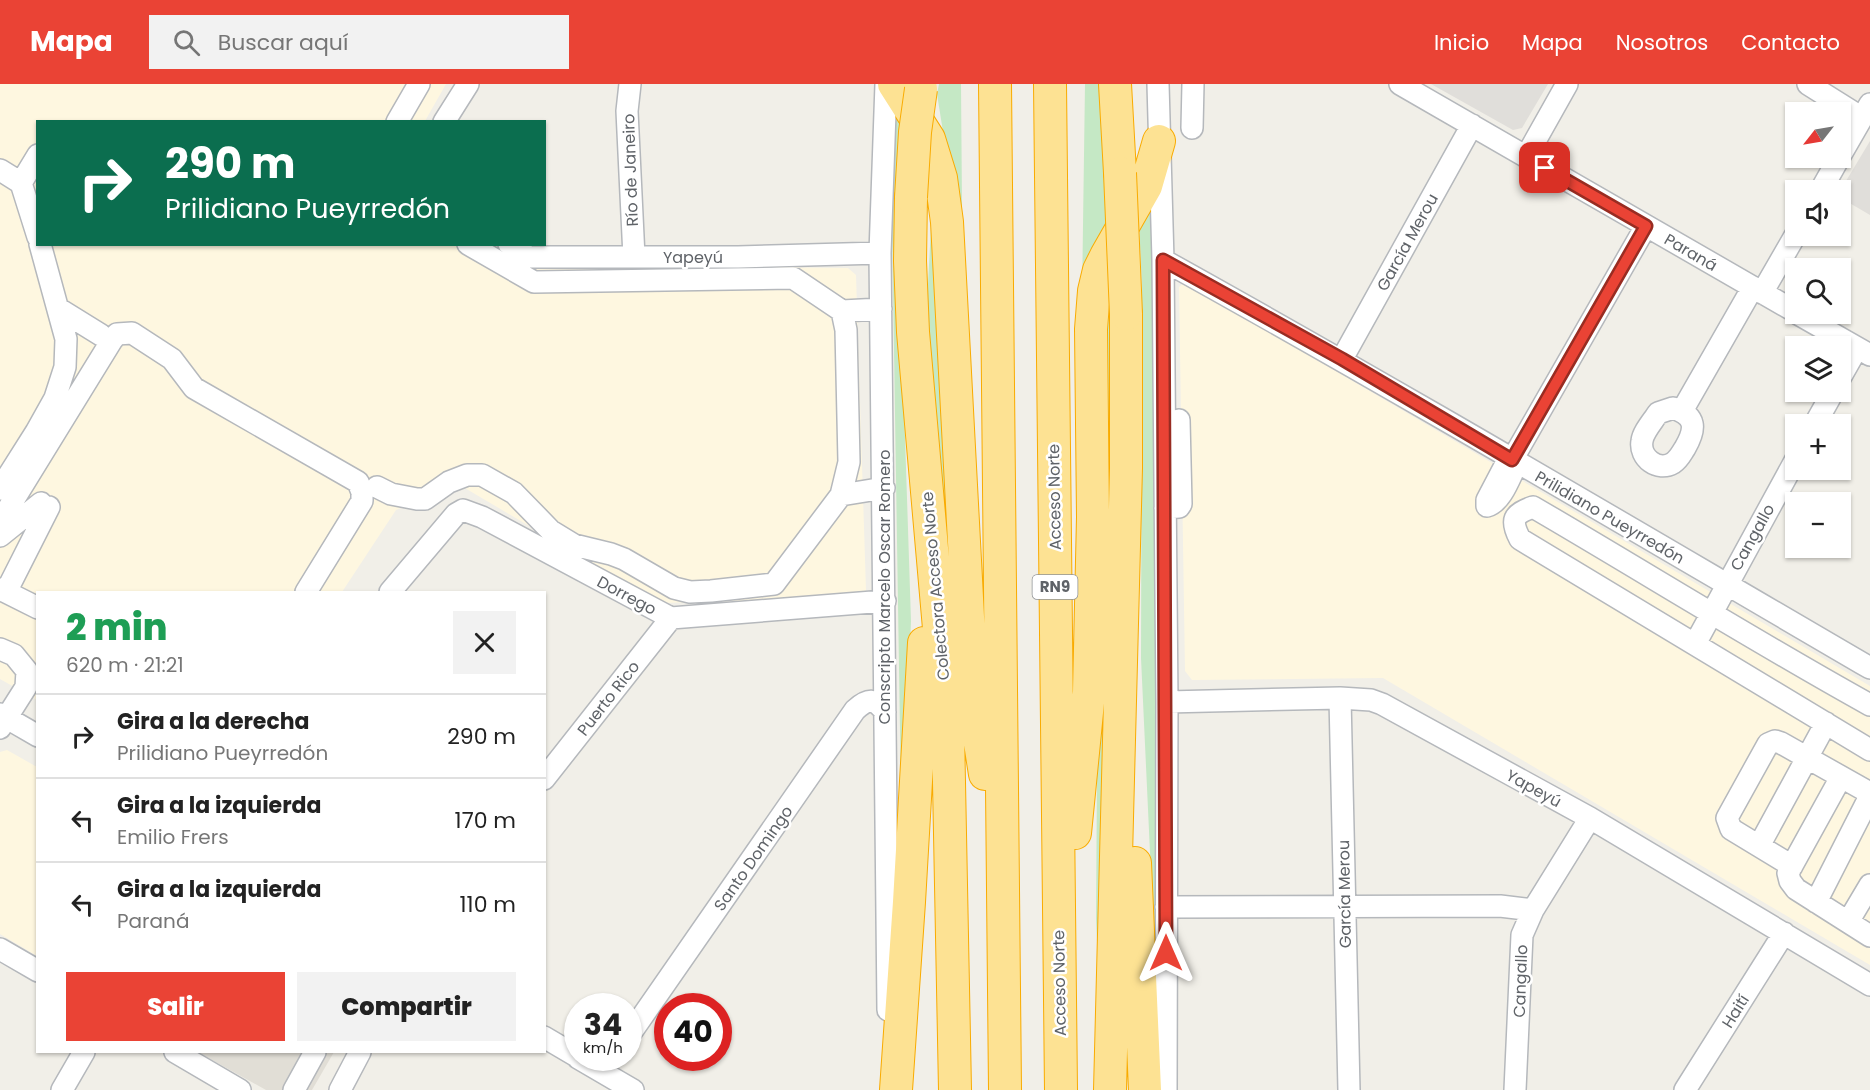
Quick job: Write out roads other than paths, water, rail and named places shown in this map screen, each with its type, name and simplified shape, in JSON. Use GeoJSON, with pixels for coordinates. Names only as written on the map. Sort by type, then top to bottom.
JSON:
{"type":"FeatureCollection","features":[{"type":"Feature","properties":{"kind":"highway"},"geometry":{"type":"LineString","coordinates":[[994,84],[1005,1090]]}},
{"type":"Feature","properties":{"kind":"highway","name":"Acceso Norte"},"geometry":{"type":"LineString","coordinates":[[1050,84],[1060,1090]]}},
{"type":"Feature","properties":{"kind":"highway"},"geometry":{"type":"LineString","coordinates":[[1110,1090],[1126,468],[1126,314],[1115,84]]}},
{"type":"Feature","properties":{"kind":"highway"},"geometry":{"type":"LineString","coordinates":[[912,86],[940,178],[947,222],[972,692],[1002,873]]}},
{"type":"Feature","properties":{"kind":"highway","name":"Colectora Acceso Norte"},"geometry":{"type":"LineString","coordinates":[[912,86],[915,132],[910,261],[913,332],[948,731],[955,1090]]}},
{"type":"Feature","properties":{"kind":"highway"},"geometry":{"type":"LineString","coordinates":[[1059,998],[1089,692],[1094,517],[1091,329],[1094,291],[1099,270],[1146,186],[1159,141]]}},
{"type":"Feature","properties":{"kind":"highway"},"geometry":{"type":"LineString","coordinates":[[896,1090],[923,668],[928,495]]}},
{"type":"Feature","properties":{"kind":"highway"},"geometry":{"type":"LineString","coordinates":[[1123,598],[1145,1090]]}},
{"type":"Feature","properties":{"kind":"street"},"geometry":{"type":"LineString","coordinates":[[398,120],[420,84]]}},
{"type":"Feature","properties":{"kind":"street"},"geometry":{"type":"LineString","coordinates":[[445,120],[468,84]]}},
{"type":"Feature","properties":{"kind":"street","name":"Río de Janeiro"},"geometry":{"type":"LineString","coordinates":[[630,84],[627,111],[634,256]]}},
{"type":"Feature","properties":{"kind":"street","name":"Conscripto Marcelo Oscar Romero"},"geometry":{"type":"LineString","coordinates":[[886,84],[880,253],[889,1090]]}},
{"type":"Feature","properties":{"kind":"street"},"geometry":{"type":"LineString","coordinates":[[1120,172],[1131,131],[1127,84]]}},
{"type":"Feature","properties":{"kind":"street"},"geometry":{"type":"LineString","coordinates":[[1158,84],[1163,260],[1167,702],[1166,1090]]}},
{"type":"Feature","properties":{"kind":"street"},"geometry":{"type":"LineString","coordinates":[[1192,128],[1193,84]]}},
{"type":"Feature","properties":{"kind":"street","name":"Paraná"},"geometry":{"type":"LineString","coordinates":[[1400,84],[1785,306]]}},
{"type":"Feature","properties":{"kind":"street"},"geometry":{"type":"LineString","coordinates":[[1526,157],[1568,84]]}},
{"type":"Feature","properties":{"kind":"street"},"geometry":{"type":"LineString","coordinates":[[1808,84],[1866,111],[1851,138]]}},
{"type":"Feature","properties":{"kind":"street","name":"García Merou"},"geometry":{"type":"LineString","coordinates":[[1342,359],[1472,125]]}},
{"type":"Feature","properties":{"kind":"street"},"geometry":{"type":"LineString","coordinates":[[21,183],[36,157]]}},
{"type":"Feature","properties":{"kind":"street"},"geometry":{"type":"LineString","coordinates":[[0,170],[21,183],[36,231]]}},
{"type":"Feature","properties":{"kind":"street"},"geometry":{"type":"LineString","coordinates":[[1515,518],[1487,506],[1487,500],[1513,461],[1646,226]]}},
{"type":"Feature","properties":{"kind":"street"},"geometry":{"type":"LineString","coordinates":[[0,489],[55,398],[64,372],[66,339],[41,246]]}},
{"type":"Feature","properties":{"kind":"street"},"geometry":{"type":"LineString","coordinates":[[471,246],[534,282],[793,278],[842,311],[881,309]]}},
{"type":"Feature","properties":{"kind":"street","name":"Yapeyú"},"geometry":{"type":"LineString","coordinates":[[512,246],[529,257],[738,257],[880,253]]}},
{"type":"Feature","properties":{"kind":"street"},"geometry":{"type":"LineString","coordinates":[[1682,411],[1757,290],[1788,246]]}},
{"type":"Feature","properties":{"kind":"street","name":"Prilidiano Pueyrredón"},"geometry":{"type":"LineString","coordinates":[[1163,260],[1342,359],[1870,668]]}},
{"type":"Feature","properties":{"kind":"street"},"geometry":{"type":"LineString","coordinates":[[59,309],[101,335]]}},
{"type":"Feature","properties":{"kind":"street"},"geometry":{"type":"LineString","coordinates":[[307,591],[384,491],[424,499],[449,482],[467,475],[483,475],[514,493],[551,531],[574,545],[624,559],[674,588],[690,592],[763,587],[774,584],[842,495],[849,462],[846,330],[842,311]]}},
{"type":"Feature","properties":{"kind":"street","name":"Paraná"},"geometry":{"type":"LineString","coordinates":[[1816,324],[1864,351]]}},
{"type":"Feature","properties":{"kind":"street"},"geometry":{"type":"LineString","coordinates":[[0,522],[64,428],[112,340],[117,334],[132,333],[172,358],[194,388],[358,482],[363,492],[362,501],[341,522],[317,575]]}},
{"type":"Feature","properties":{"kind":"street"},"geometry":{"type":"LineString","coordinates":[[1851,366],[1864,351]]}},
{"type":"Feature","properties":{"kind":"street","name":"Cangallo"},"geometry":{"type":"LineString","coordinates":[[1695,644],[1785,479]]}},
{"type":"Feature","properties":{"kind":"street"},"geometry":{"type":"LineString","coordinates":[[842,495],[884,488]]}},
{"type":"Feature","properties":{"kind":"street"},"geometry":{"type":"LineString","coordinates":[[0,536],[45,505],[3,591],[36,607]]}},
{"type":"Feature","properties":{"kind":"street"},"geometry":{"type":"LineString","coordinates":[[1870,705],[1792,662],[1712,612],[1533,507],[1521,511],[1515,518],[1514,526],[1520,539],[1870,750]]}},
{"type":"Feature","properties":{"kind":"street","name":"Dorrego"},"geometry":{"type":"LineString","coordinates":[[391,591],[456,514],[463,510],[482,517],[671,618],[885,601]]}},
{"type":"Feature","properties":{"kind":"street","name":"Puerto Rico"},"geometry":{"type":"LineString","coordinates":[[546,776],[671,618]]}},
{"type":"Feature","properties":{"kind":"street"},"geometry":{"type":"LineString","coordinates":[[7,652],[36,668]]}},
{"type":"Feature","properties":{"kind":"street"},"geometry":{"type":"LineString","coordinates":[[7,652],[27,671],[26,687],[2,720],[36,735]]}},
{"type":"Feature","properties":{"kind":"street"},"geometry":{"type":"LineString","coordinates":[[1774,693],[1792,662]]}},
{"type":"Feature","properties":{"kind":"street","name":"Yapeyú"},"geometry":{"type":"LineString","coordinates":[[1167,702],[1340,698],[1371,700],[1382,704],[1590,818],[1870,985]]}},
{"type":"Feature","properties":{"kind":"street","name":"García Merou"},"geometry":{"type":"LineString","coordinates":[[1340,698],[1349,1090]]}},
{"type":"Feature","properties":{"kind":"street","name":"Santo Domingo"},"geometry":{"type":"LineString","coordinates":[[642,1017],[855,710],[873,701],[878,702],[885,712]]}},
{"type":"Feature","properties":{"kind":"street"},"geometry":{"type":"LineString","coordinates":[[1759,846],[1826,723]]}},
{"type":"Feature","properties":{"kind":"street"},"geometry":{"type":"LineString","coordinates":[[1792,866],[1731,829],[1727,819],[1768,744],[1775,741],[1870,794],[1816,902]]}},
{"type":"Feature","properties":{"kind":"street"},"geometry":{"type":"LineString","coordinates":[[1841,777],[1788,873],[1796,889],[1870,936]]}},
{"type":"Feature","properties":{"kind":"street","name":"Cangallo"},"geometry":{"type":"LineString","coordinates":[[1515,1090],[1521,935],[1533,909],[1590,818]]}},
{"type":"Feature","properties":{"kind":"street"},"geometry":{"type":"LineString","coordinates":[[1848,922],[1870,885]]}},
{"type":"Feature","properties":{"kind":"street"},"geometry":{"type":"LineString","coordinates":[[1167,907],[1500,906],[1533,909]]}},
{"type":"Feature","properties":{"kind":"street","name":"Haití"},"geometry":{"type":"LineString","coordinates":[[1685,1090],[1784,933]]}},
{"type":"Feature","properties":{"kind":"street"},"geometry":{"type":"LineString","coordinates":[[0,950],[36,970]]}},
{"type":"Feature","properties":{"kind":"street"},"geometry":{"type":"LineString","coordinates":[[941,1090],[954,1008]]}},
{"type":"Feature","properties":{"kind":"street"},"geometry":{"type":"LineString","coordinates":[[546,1038],[564,1049]]}},
{"type":"Feature","properties":{"kind":"street"},"geometry":{"type":"LineString","coordinates":[[62,1090],[83,1053]]}},
{"type":"Feature","properties":{"kind":"street"},"geometry":{"type":"LineString","coordinates":[[177,1053],[240,1090]]}},
{"type":"Feature","properties":{"kind":"street"},"geometry":{"type":"LineString","coordinates":[[294,1090],[314,1053]]}},
{"type":"Feature","properties":{"kind":"street"},"geometry":{"type":"LineString","coordinates":[[339,1090],[359,1053]]}},
{"type":"Feature","properties":{"kind":"street"},"geometry":{"type":"LineString","coordinates":[[613,1075],[633,1090]]}}]}
